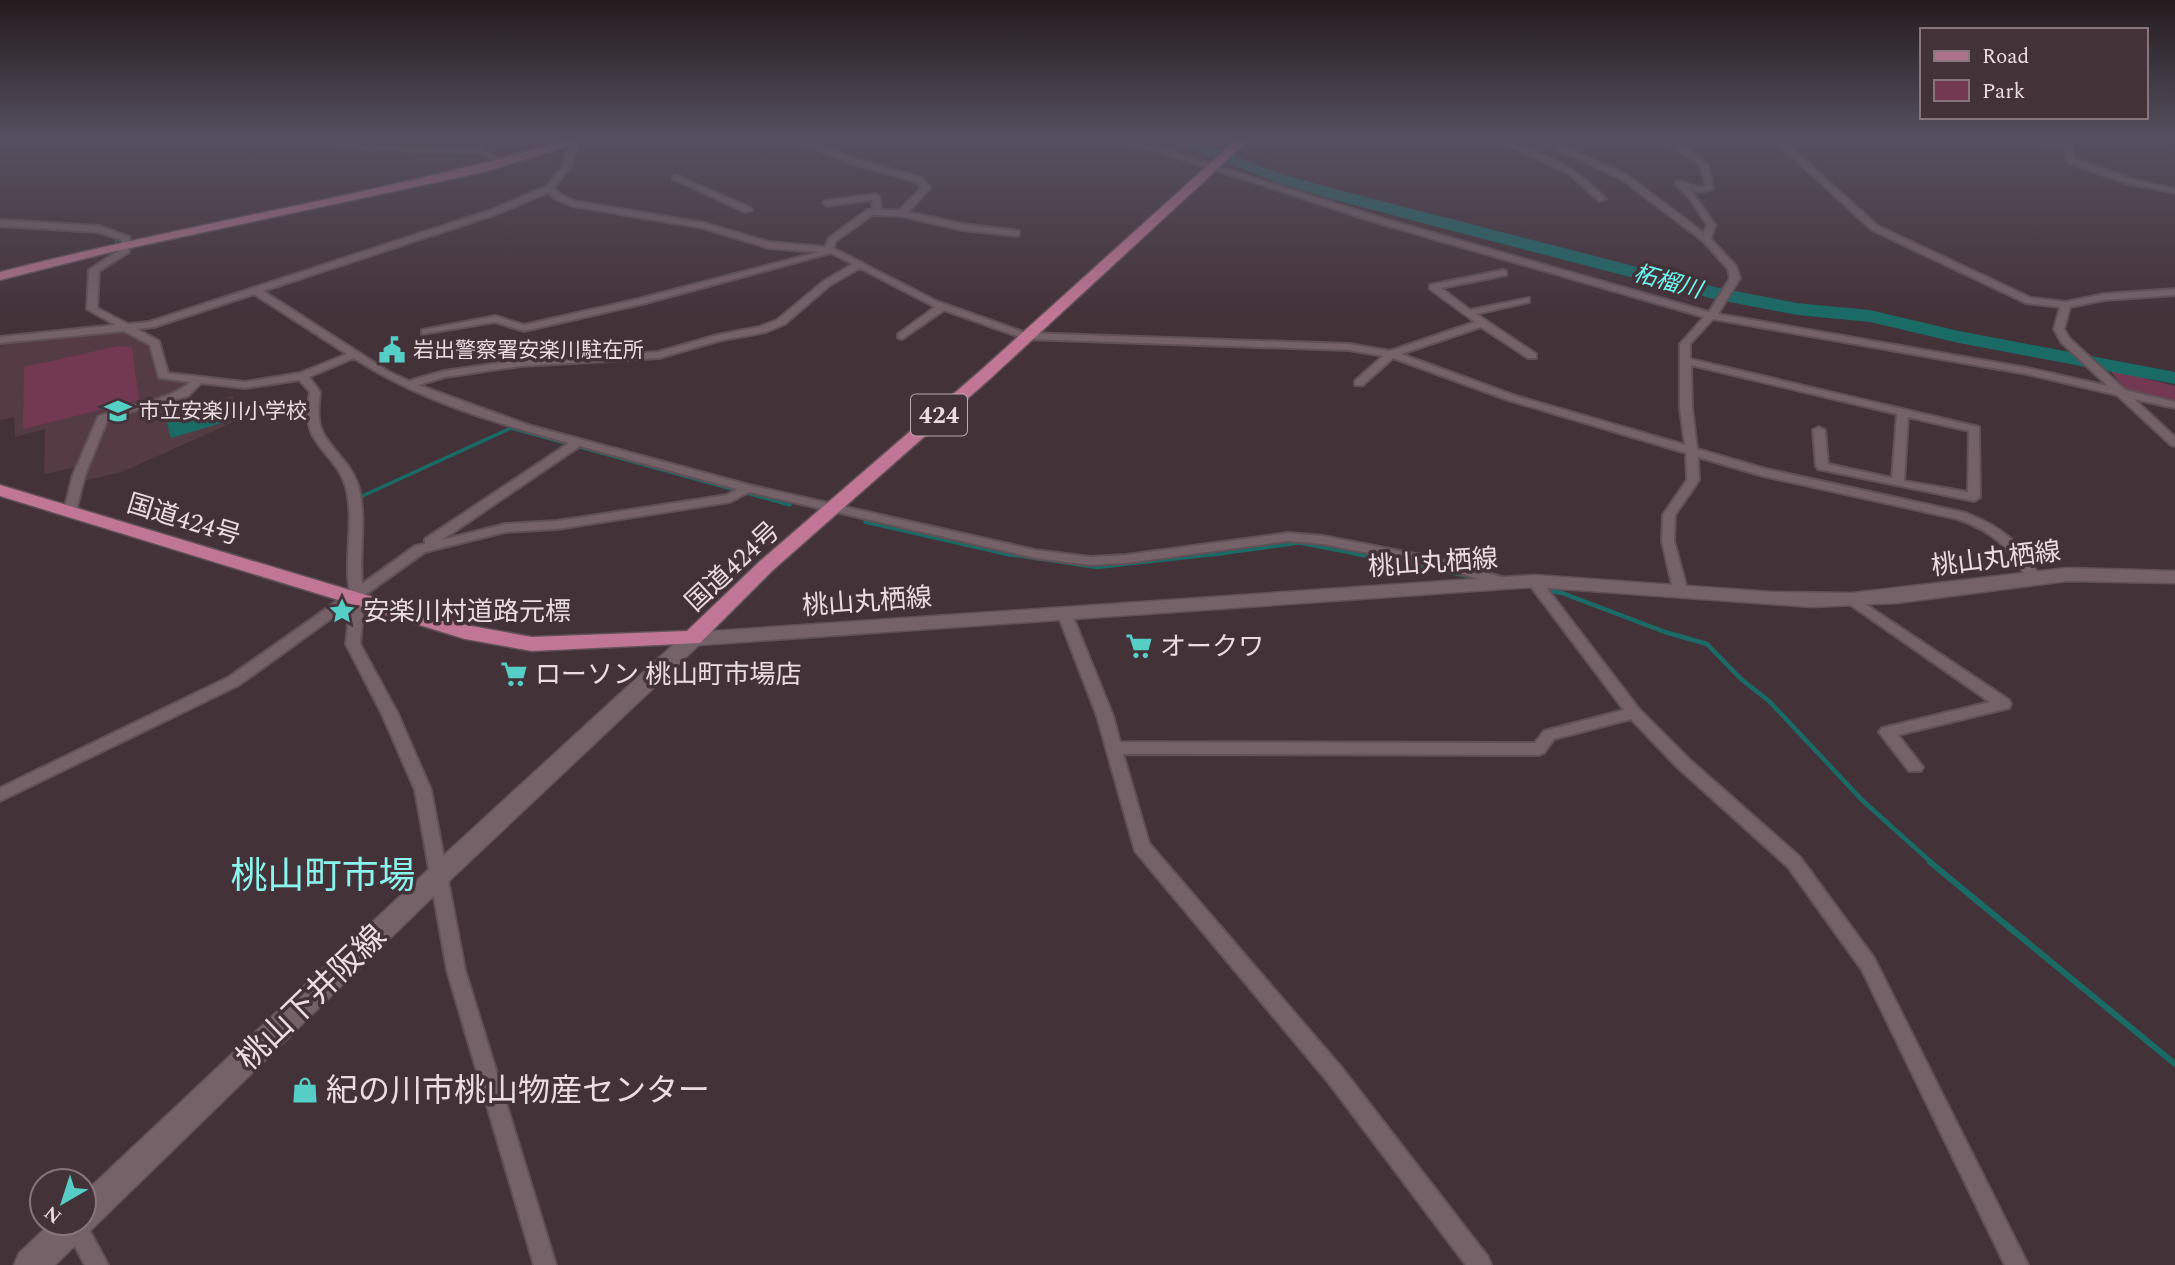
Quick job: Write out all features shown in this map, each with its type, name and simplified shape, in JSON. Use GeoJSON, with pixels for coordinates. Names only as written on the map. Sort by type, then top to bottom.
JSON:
{"type":"FeatureCollection","features":[{"type":"Feature","properties":{"kind":"highway","name":"国道424号"},"geometry":{"type":"LineString","coordinates":[[0,490],[465,632],[532,644],[693,638],[766,566],[835,508],[1178,197]]}},
{"type":"Feature","properties":{"kind":"main road"},"geometry":{"type":"LineString","coordinates":[[0,276],[110,248],[122,240],[335,197]]}},
{"type":"Feature","properties":{"kind":"main road","name":"桃山丸栖線"},"geometry":{"type":"LineString","coordinates":[[693,638],[757,636],[1064,612],[1534,581],[1598,581],[1792,600],[1853,600],[1912,595],[2033,577],[2101,573],[2175,577]]}},
{"type":"Feature","properties":{"kind":"main road","name":"桃山下井阪線"},"geometry":{"type":"LineString","coordinates":[[98,1202],[440,874],[693,638]]}},
{"type":"Feature","properties":{"kind":"main road","name":"桃山下井阪線"},"geometry":{"type":"LineString","coordinates":[[31,1265],[61,1237]]}},
{"type":"Feature","properties":{"kind":"street"},"geometry":{"type":"LineString","coordinates":[[3,341],[150,325],[494,212],[529,197]]}},
{"type":"Feature","properties":{"kind":"street"},"geometry":{"type":"LineString","coordinates":[[560,197],[572,202],[704,226],[768,245],[828,250],[861,264],[942,307],[1026,336],[1349,346],[1391,354],[1512,398],[1692,452],[1763,472],[1962,516],[1988,525],[2009,539],[2033,577]]}},
{"type":"Feature","properties":{"kind":"street"},"geometry":{"type":"LineString","coordinates":[[720,197],[748,210]]}},
{"type":"Feature","properties":{"kind":"street"},"geometry":{"type":"LineString","coordinates":[[876,197],[877,212]]}},
{"type":"Feature","properties":{"kind":"street"},"geometry":{"type":"LineString","coordinates":[[827,203],[876,197]]}},
{"type":"Feature","properties":{"kind":"street"},"geometry":{"type":"LineString","coordinates":[[902,213],[917,197]]}},
{"type":"Feature","properties":{"kind":"street"},"geometry":{"type":"LineString","coordinates":[[1311,197],[1711,313],[2027,371],[2116,389],[2175,405]]}},
{"type":"Feature","properties":{"kind":"street"},"geometry":{"type":"LineString","coordinates":[[1650,197],[1706,239],[1733,268],[1734,278],[1711,313],[1685,344],[1693,480],[1669,515],[1668,541],[1680,589]]}},
{"type":"Feature","properties":{"kind":"street"},"geometry":{"type":"LineString","coordinates":[[1693,197],[1711,225],[1706,239]]}},
{"type":"Feature","properties":{"kind":"street"},"geometry":{"type":"LineString","coordinates":[[1841,197],[1875,228],[2029,301],[2066,305],[2104,296],[2175,292]]}},
{"type":"Feature","properties":{"kind":"street"},"geometry":{"type":"LineString","coordinates":[[828,250],[832,240],[870,212],[902,213],[962,228],[1016,233]]}},
{"type":"Feature","properties":{"kind":"street"},"geometry":{"type":"LineString","coordinates":[[0,223],[99,229],[122,240],[126,250],[94,270],[92,309],[155,343],[161,358],[163,376],[245,385],[302,376],[355,354]]}},
{"type":"Feature","properties":{"kind":"street"},"geometry":{"type":"LineString","coordinates":[[426,332],[495,319],[524,328],[639,302],[828,250]]}},
{"type":"Feature","properties":{"kind":"street"},"geometry":{"type":"LineString","coordinates":[[408,385],[444,374],[521,363],[659,355],[717,338],[762,330],[781,322],[827,284],[861,264]]}},
{"type":"Feature","properties":{"kind":"street"},"geometry":{"type":"LineString","coordinates":[[1503,273],[1433,287],[1532,356]]}},
{"type":"Feature","properties":{"kind":"street"},"geometry":{"type":"LineString","coordinates":[[255,290],[408,385],[574,445],[743,491],[835,508],[1035,554],[1090,561],[1170,554],[1288,537],[1323,540],[1431,561],[1508,583]]}},
{"type":"Feature","properties":{"kind":"street"},"geometry":{"type":"LineString","coordinates":[[1469,313],[1526,300]]}},
{"type":"Feature","properties":{"kind":"street"},"geometry":{"type":"LineString","coordinates":[[2066,305],[2059,329],[2076,350],[2175,443]]}},
{"type":"Feature","properties":{"kind":"street"},"geometry":{"type":"LineString","coordinates":[[902,336],[942,307]]}},
{"type":"Feature","properties":{"kind":"street"},"geometry":{"type":"LineString","coordinates":[[1359,383],[1391,354],[1482,323]]}},
{"type":"Feature","properties":{"kind":"street"},"geometry":{"type":"LineString","coordinates":[[1685,361],[1975,429],[1974,497],[1822,466],[1819,430]]}},
{"type":"Feature","properties":{"kind":"street"},"geometry":{"type":"LineString","coordinates":[[302,376],[315,392],[312,422],[352,484],[357,524],[352,566],[354,644],[390,715],[423,790],[456,970],[545,1265]]}},
{"type":"Feature","properties":{"kind":"street"},"geometry":{"type":"LineString","coordinates":[[70,511],[79,475],[102,419],[114,413],[184,394],[198,380]]}},
{"type":"Feature","properties":{"kind":"street"},"geometry":{"type":"LineString","coordinates":[[1898,483],[1903,412]]}},
{"type":"Feature","properties":{"kind":"street"},"geometry":{"type":"LineString","coordinates":[[0,795],[234,681],[420,549],[574,445]]}},
{"type":"Feature","properties":{"kind":"street"},"geometry":{"type":"LineString","coordinates":[[420,549],[505,528],[557,525],[743,491]]}},
{"type":"Feature","properties":{"kind":"street"},"geometry":{"type":"LineString","coordinates":[[1534,581],[1634,713],[1693,772],[1794,862],[1868,964],[2017,1265]]}},
{"type":"Feature","properties":{"kind":"street"},"geometry":{"type":"LineString","coordinates":[[1853,600],[2004,704],[1887,732],[1915,767]]}},
{"type":"Feature","properties":{"kind":"street"},"geometry":{"type":"LineString","coordinates":[[1064,612],[1105,716],[1141,846],[1335,1075],[1480,1265]]}},
{"type":"Feature","properties":{"kind":"street"},"geometry":{"type":"LineString","coordinates":[[1114,748],[1539,749],[1549,735],[1634,713]]}},
{"type":"Feature","properties":{"kind":"street"},"geometry":{"type":"LineString","coordinates":[[85,1237],[97,1265]]}},
{"type":"Feature","properties":{"kind":"shaded area","name":"市立安楽川小学校"},"geometry":{"type":"Polygon","coordinates":[[[123,330],[149,341],[158,379],[200,382],[189,391],[195,406],[233,396],[238,420],[122,472],[70,484],[78,467],[44,474],[45,429],[15,437],[14,417],[0,420],[0,346],[123,330]]]}},
{"type":"Feature","properties":{"kind":"green space"},"geometry":{"type":"Polygon","coordinates":[[[118,346],[132,347],[139,400],[23,429],[24,367],[118,346]]]}},
{"type":"Feature","properties":{"kind":"green space"},"geometry":{"type":"Polygon","coordinates":[[[2109,369],[2175,386],[2175,401],[2124,388],[2109,369]]]}},
{"type":"Feature","properties":{"kind":"water"},"geometry":{"type":"Polygon","coordinates":[[[218,409],[222,423],[171,438],[167,423],[218,409]]]}},
{"type":"Feature","properties":{"kind":"waterway","name":"柘榴川"},"geometry":{"type":"LineString","coordinates":[[1345,197],[1714,293],[1797,309],[1870,316],[1959,337],[2175,378]]}},
{"type":"Feature","properties":{"kind":"waterway"},"geometry":{"type":"LineString","coordinates":[[358,498],[511,428],[790,505]]}},
{"type":"Feature","properties":{"kind":"waterway"},"geometry":{"type":"LineString","coordinates":[[865,522],[1010,555]]}},
{"type":"Feature","properties":{"kind":"waterway"},"geometry":{"type":"LineString","coordinates":[[1211,555],[1299,543],[1362,555]]}},
{"type":"Feature","properties":{"kind":"waterway"},"geometry":{"type":"LineString","coordinates":[[1002,553],[1097,567],[1223,553]]}},
{"type":"Feature","properties":{"kind":"waterway"},"geometry":{"type":"LineString","coordinates":[[1353,553],[1474,577]]}},
{"type":"Feature","properties":{"kind":"waterway"},"geometry":{"type":"LineString","coordinates":[[1545,590],[1562,593],[1665,632],[1707,644],[1741,679],[1769,701],[1862,800],[1932,863]]}},
{"type":"Feature","properties":{"kind":"waterway"},"geometry":{"type":"LineString","coordinates":[[1930,862],[2175,1064]]}},
{"type":"Feature","properties":{"kind":"place","name":"岩出警察署安楽川駐在所"},"geometry":{"type":"Point","coordinates":[392,350]}},
{"type":"Feature","properties":{"kind":"place","name":"市立安楽川小学校"},"geometry":{"type":"Point","coordinates":[118,411]}},
{"type":"Feature","properties":{"kind":"place","name":"安楽川村道路元標"},"geometry":{"type":"Point","coordinates":[342,611]}},
{"type":"Feature","properties":{"kind":"place","name":"オークワ"},"geometry":{"type":"Point","coordinates":[1139,646]}},
{"type":"Feature","properties":{"kind":"place","name":"ローソン 桃山町市場店"},"geometry":{"type":"Point","coordinates":[514,674]}},
{"type":"Feature","properties":{"kind":"place","name":"紀の川市桃山物産センター"},"geometry":{"type":"Point","coordinates":[305,1090]}},
{"type":"Feature","properties":{"kind":"district","name":"桃山町市場"},"geometry":{"type":"Point","coordinates":[323,875]}}]}
